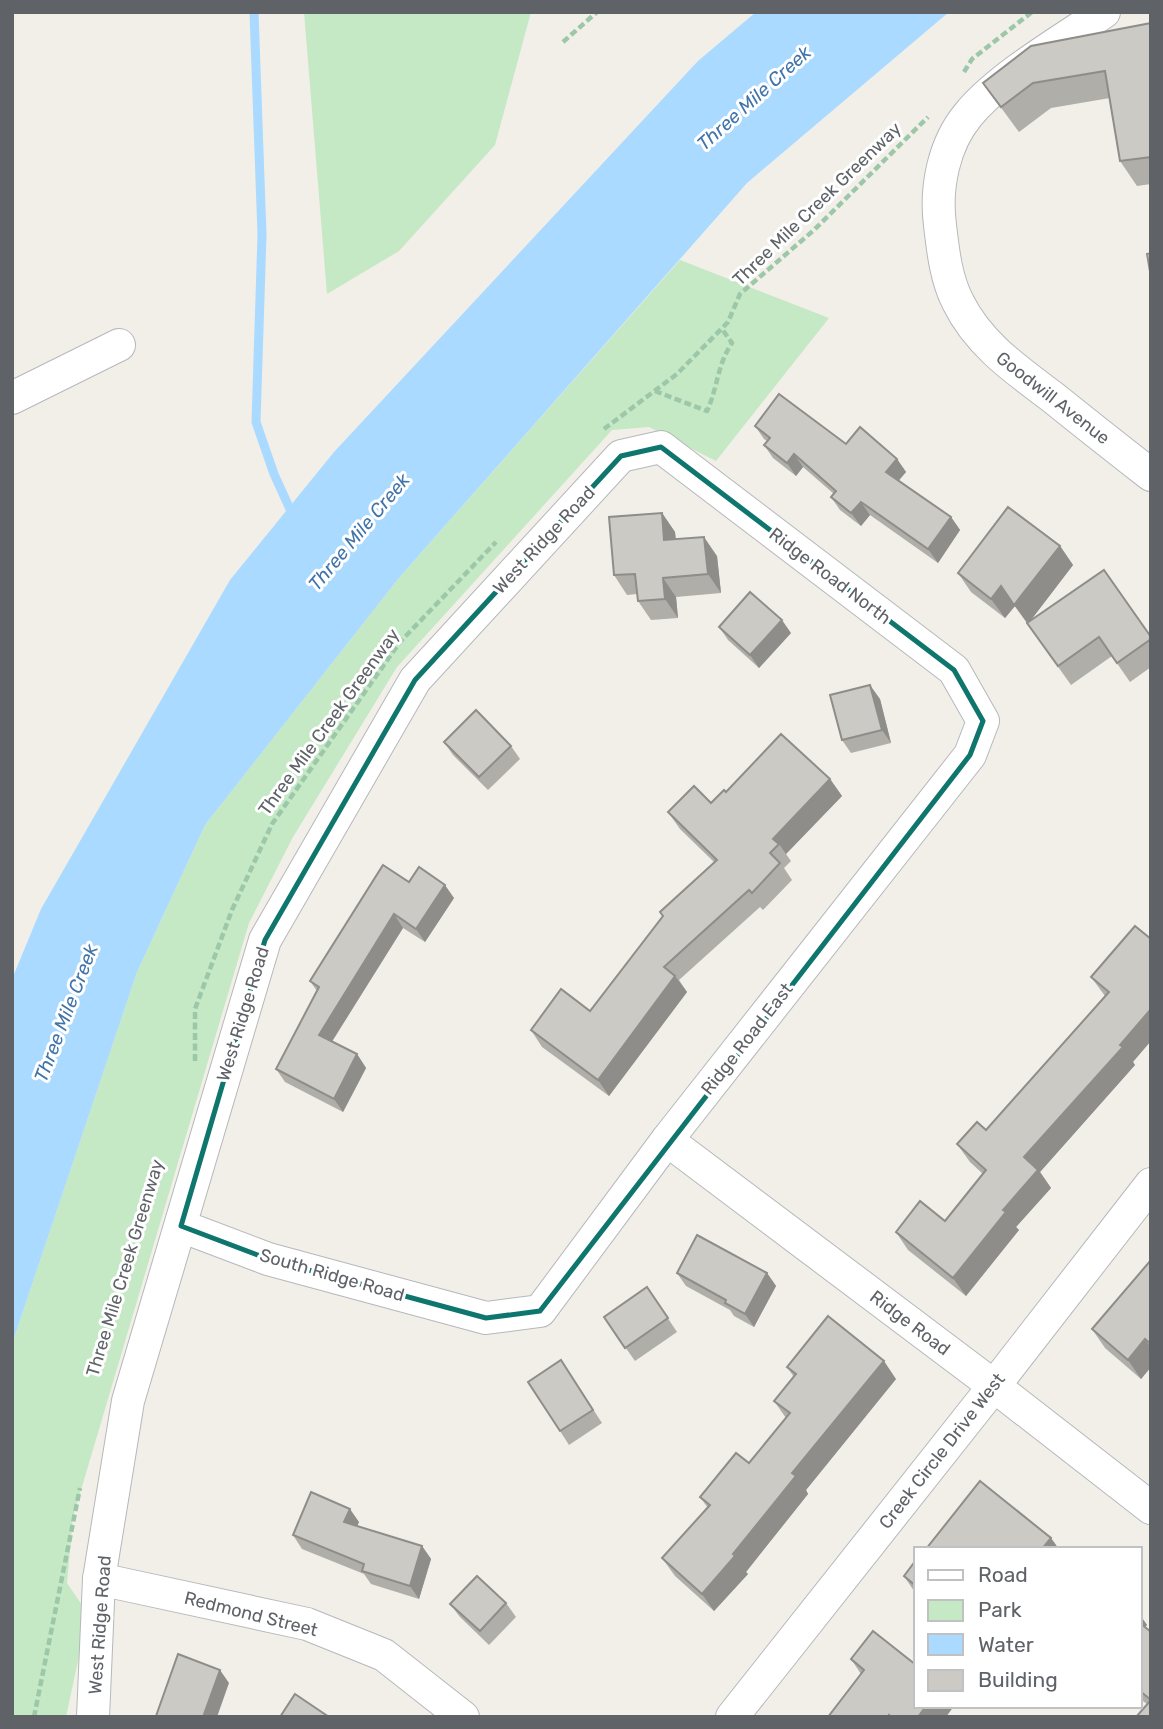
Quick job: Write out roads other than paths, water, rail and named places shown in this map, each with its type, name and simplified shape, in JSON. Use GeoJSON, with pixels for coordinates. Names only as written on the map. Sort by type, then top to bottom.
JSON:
{"type":"FeatureCollection","features":[{"type":"Feature","properties":{"kind":"street","name":"Goodwill Avenue"},"geometry":{"type":"LineString","coordinates":[[1104,12],[989,94],[969,114],[946,155],[939,184],[939,216],[945,264],[958,302],[989,347],[1151,475]]}},
{"type":"Feature","properties":{"kind":"street"},"geometry":{"type":"LineString","coordinates":[[12,398],[119,345]]}},
{"type":"Feature","properties":{"kind":"street","name":"Ridge Road North"},"geometry":{"type":"LineString","coordinates":[[661,447],[954,670],[983,720]]}},
{"type":"Feature","properties":{"kind":"street","name":"West Ridge Road"},"geometry":{"type":"LineString","coordinates":[[93,1717],[99,1579],[128,1401],[265,940],[415,680],[621,456],[661,447]]}},
{"type":"Feature","properties":{"kind":"street","name":"Ridge Road East"},"geometry":{"type":"LineString","coordinates":[[486,1318],[540,1311],[667,1140],[970,755],[983,720]]}},
{"type":"Feature","properties":{"kind":"street","name":"Ridge Road"},"geometry":{"type":"LineString","coordinates":[[667,1140],[1151,1508]]}},
{"type":"Feature","properties":{"kind":"street","name":"Creek Circle Drive West"},"geometry":{"type":"LineString","coordinates":[[732,1717],[1151,1184]]}},
{"type":"Feature","properties":{"kind":"street","name":"South Ridge Road"},"geometry":{"type":"LineString","coordinates":[[181,1226],[268,1259],[486,1318]]}},
{"type":"Feature","properties":{"kind":"street","name":"Redmond Street"},"geometry":{"type":"LineString","coordinates":[[99,1579],[307,1624],[384,1655],[463,1717]]}},
{"type":"Feature","properties":{"kind":"water","name":"Three Mile Creek"},"geometry":{"type":"Polygon","coordinates":[[[756,12],[949,12],[747,183],[398,579],[205,825],[137,972],[12,1344],[12,979],[41,909],[230,580],[334,452],[698,61],[756,12]]]}},
{"type":"Feature","properties":{"kind":"waterway"},"geometry":{"type":"LineString","coordinates":[[254,12],[262,235],[256,422],[274,474],[294,518]]}}]}
